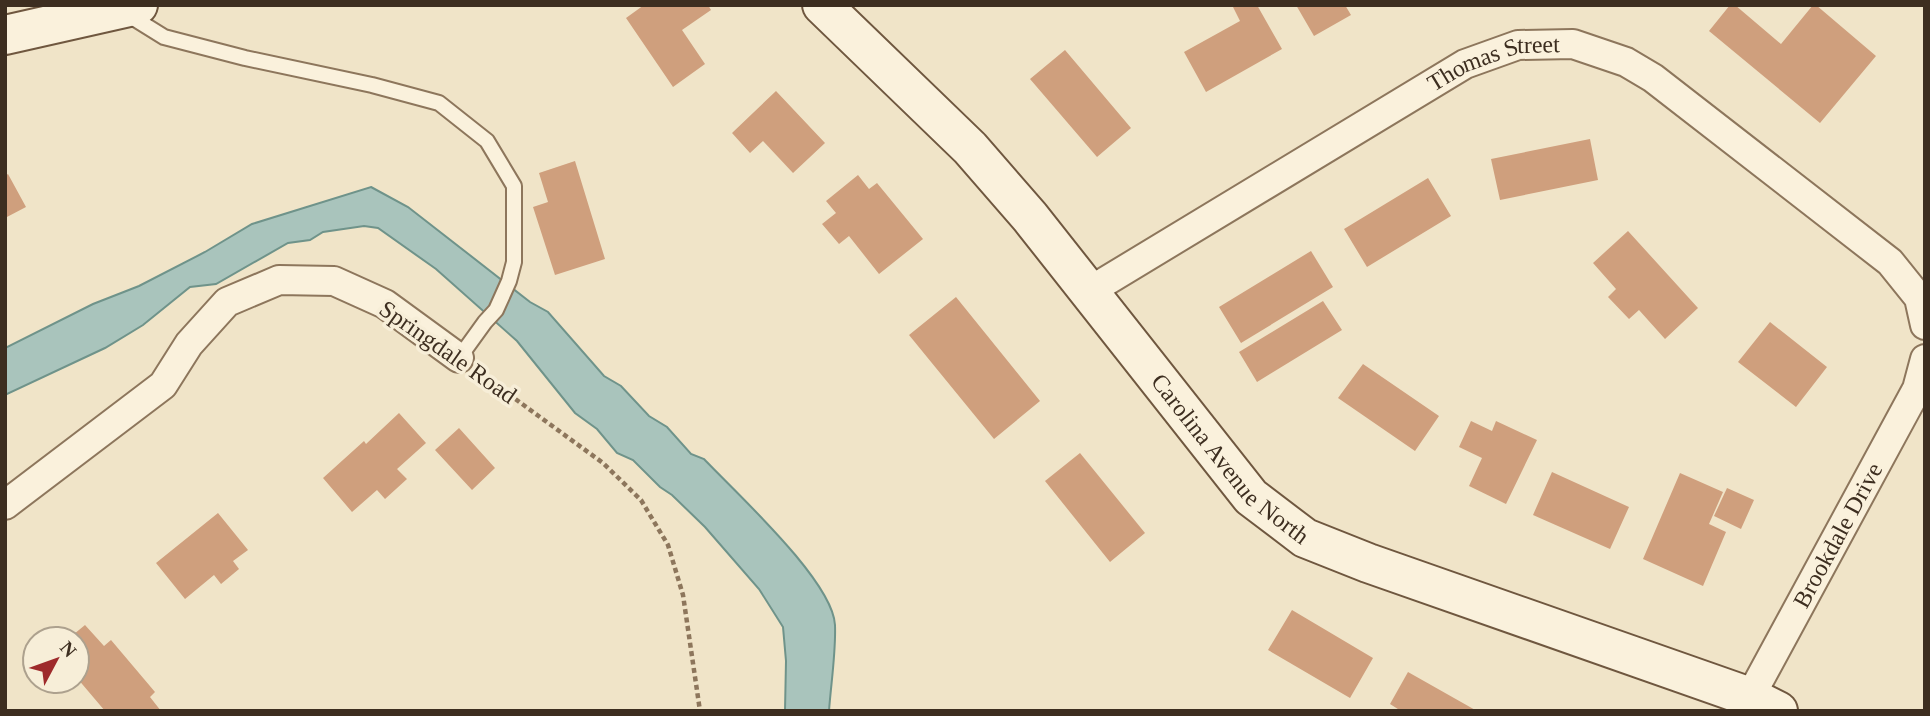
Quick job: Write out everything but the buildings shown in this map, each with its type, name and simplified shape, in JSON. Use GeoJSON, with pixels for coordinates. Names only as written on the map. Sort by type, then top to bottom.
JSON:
{"type":"FeatureCollection","features":[{"type":"Feature","properties":{"kind":"street","name":"Carolina Avenue North"},"geometry":{"type":"LineString","coordinates":[[822,5],[970,148],[1030,217],[1251,497],[1305,538],[1757,706]]}},
{"type":"Feature","properties":{"kind":"street"},"geometry":{"type":"LineString","coordinates":[[5,35],[128,7]]}},
{"type":"Feature","properties":{"kind":"street","name":"Thomas Street"},"geometry":{"type":"LineString","coordinates":[[1088,292],[1465,64],[1518,44],[1573,44],[1626,62],[1653,78],[1890,262],[1919,298],[1925,326]]}},
{"type":"Feature","properties":{"kind":"street","name":"Springdale Road"},"geometry":{"type":"LineString","coordinates":[[5,505],[163,385],[189,344],[227,302],[279,280],[334,281],[386,304],[459,358]]}},
{"type":"Feature","properties":{"kind":"street","name":"Brookdale Drive"},"geometry":{"type":"LineString","coordinates":[[1757,706],[1917,389],[1925,359]]}},
{"type":"Feature","properties":{"kind":"lane"},"geometry":{"type":"LineString","coordinates":[[128,7],[164,37],[439,103],[487,141],[514,186],[514,262],[496,310],[459,358]]}},
{"type":"Feature","properties":{"kind":"path","name":"Springdale Road"},"geometry":{"type":"LineString","coordinates":[[459,358],[603,463],[641,500],[668,545],[683,595],[700,711]]}},
{"type":"Feature","properties":{"kind":"water"},"geometry":{"type":"Polygon","coordinates":[[[371,187],[408,207],[530,302],[548,312],[604,376],[621,386],[649,416],[667,427],[691,454],[704,459],[781,538],[818,585],[830,607],[835,625],[829,711],[785,711],[786,661],[783,627],[759,589],[705,527],[633,460],[617,453],[597,429],[575,413],[517,341],[436,269],[378,228],[364,226],[323,232],[310,240],[288,243],[216,284],[190,287],[143,325],[105,348],[5,395],[5,348],[93,304],[139,286],[252,224],[371,187]]]}}]}
